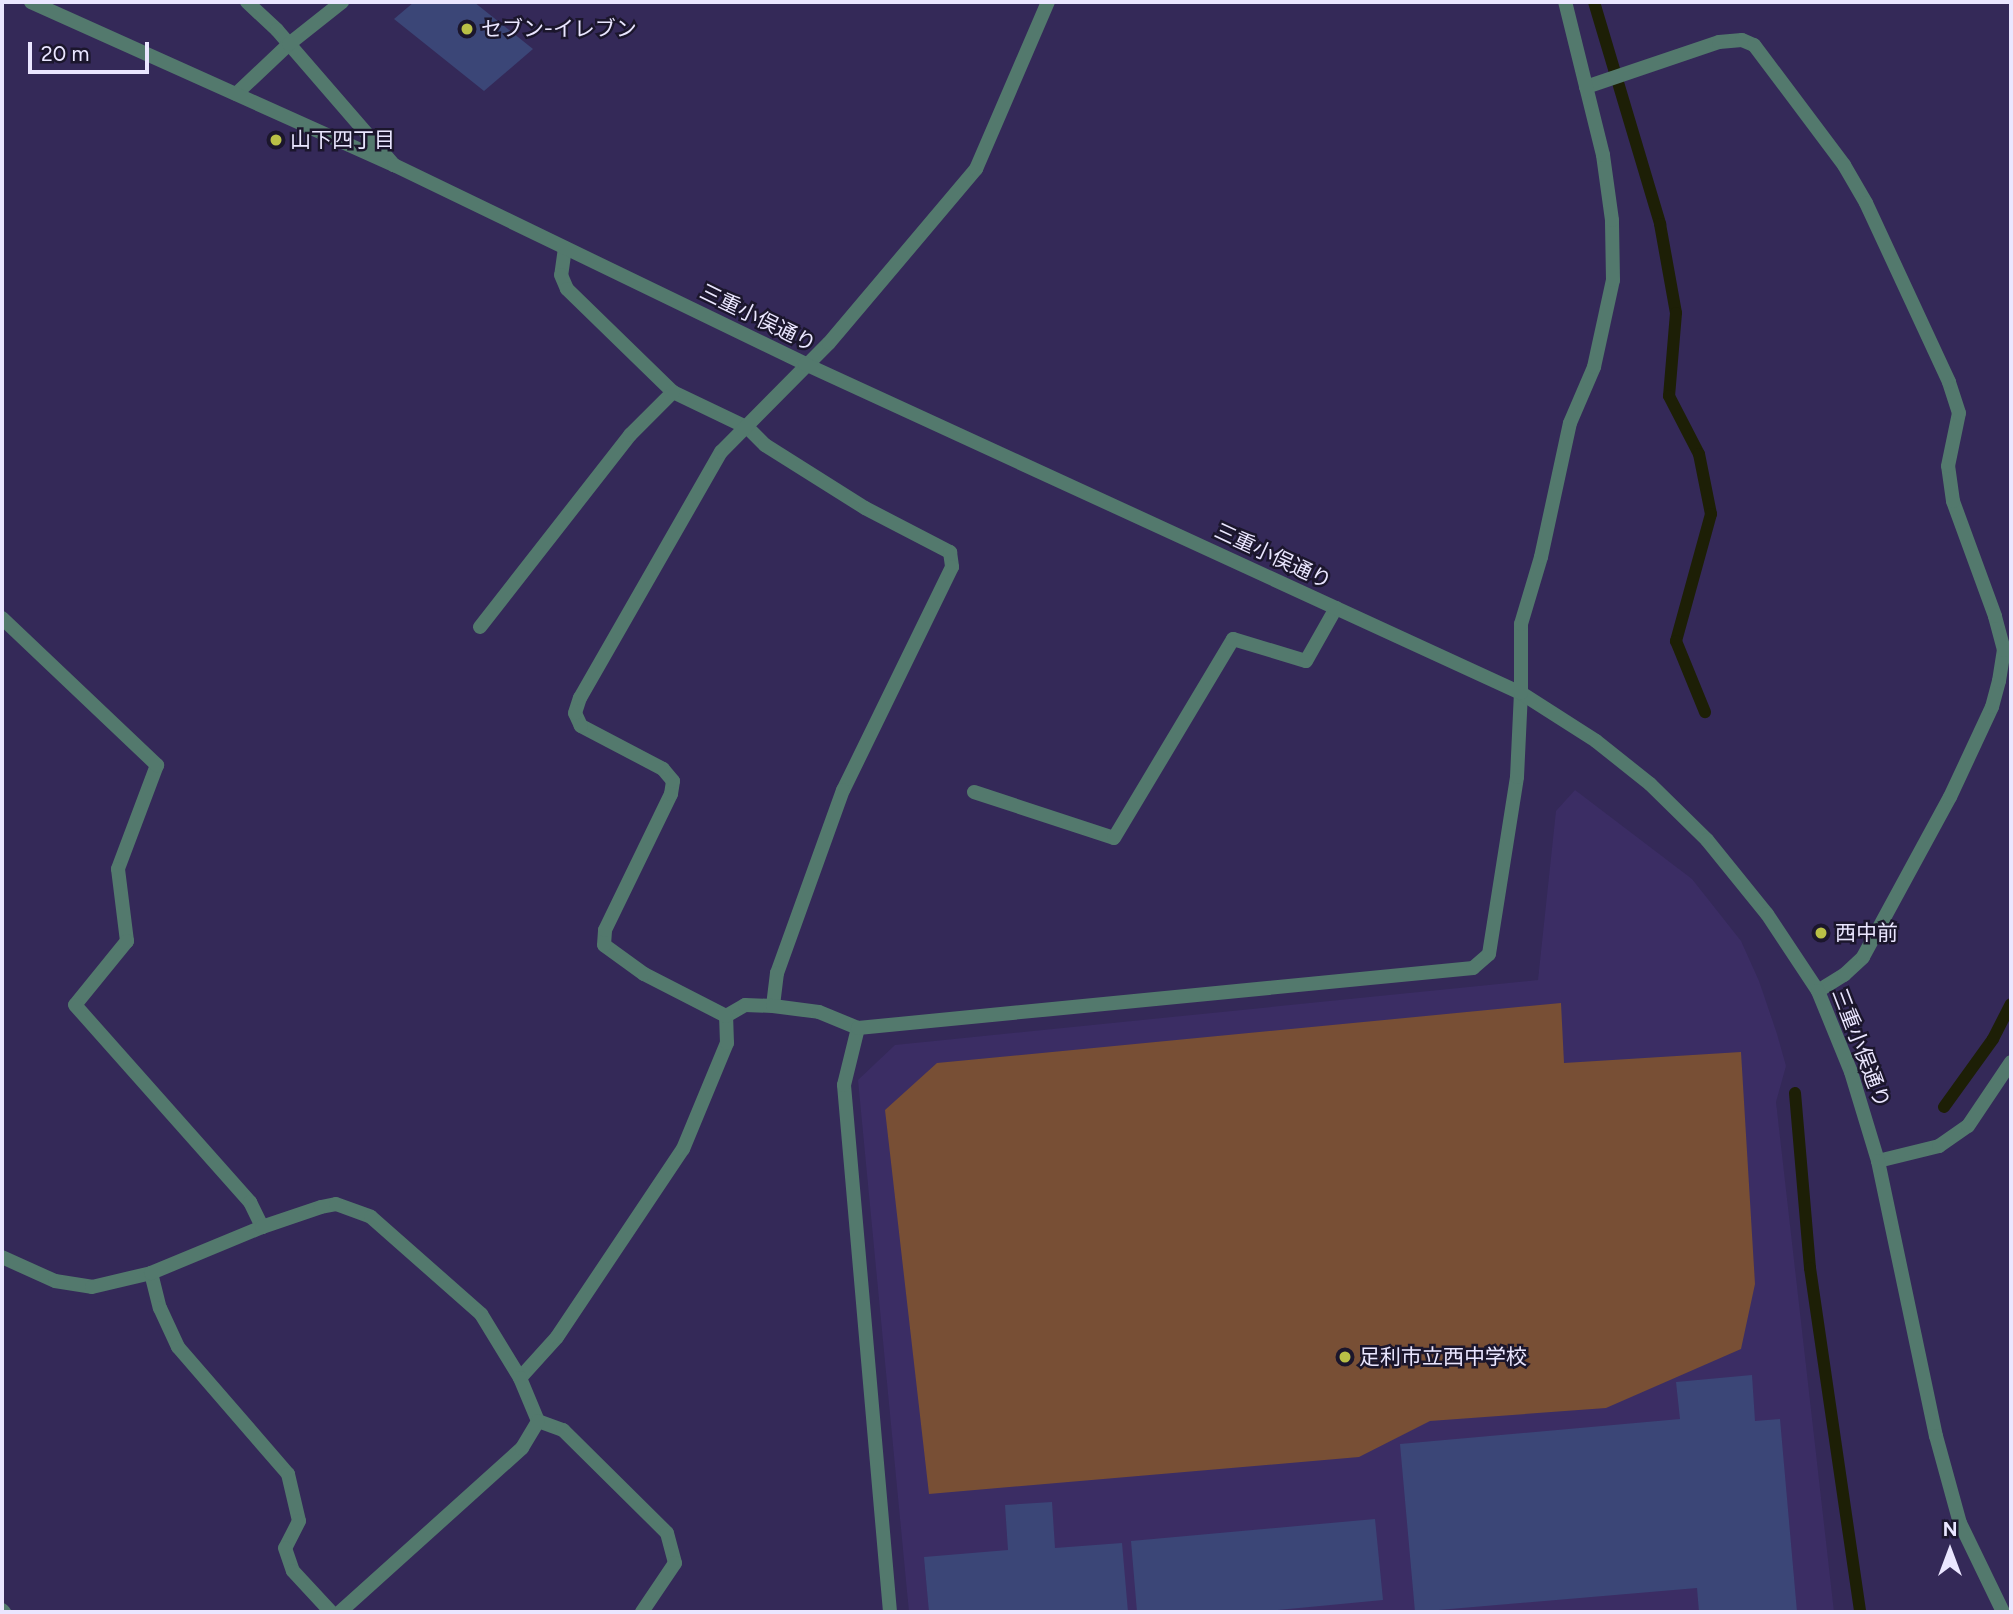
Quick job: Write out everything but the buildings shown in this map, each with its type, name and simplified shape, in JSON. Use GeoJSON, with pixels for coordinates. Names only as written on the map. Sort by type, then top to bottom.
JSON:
{"type":"FeatureCollection","features":[{"type":"Feature","properties":{"kind":"street","name":"三重小俣通り"},"geometry":{"type":"LineString","coordinates":[[31,2],[394,165],[805,364],[1521,693],[1607,750],[1650,784],[1707,840],[1767,914],[1818,991],[1851,1072],[1878,1161],[1947,1474],[1961,1523],[2003,1612]]}},
{"type":"Feature","properties":{"kind":"street"},"geometry":{"type":"LineString","coordinates":[[247,2],[289,44],[394,165]]}},
{"type":"Feature","properties":{"kind":"street"},"geometry":{"type":"LineString","coordinates":[[236,94],[289,44],[342,2]]}},
{"type":"Feature","properties":{"kind":"street"},"geometry":{"type":"LineString","coordinates":[[726,1016],[644,974],[604,946],[605,930],[671,794],[673,781],[663,769],[581,726],[575,713],[580,698],[722,452],[748,428],[805,364],[829,343],[976,169],[1048,2]]}},
{"type":"Feature","properties":{"kind":"street"},"geometry":{"type":"LineString","coordinates":[[726,1016],[746,1006],[773,1006],[819,1012],[858,1028],[1473,968],[1489,954],[1517,777],[1521,624],[1541,557],[1570,424],[1594,367],[1613,281],[1612,220],[1603,155],[1565,2]]}},
{"type":"Feature","properties":{"kind":"street"},"geometry":{"type":"LineString","coordinates":[[1586,87],[1719,42],[1742,40],[1754,45],[1844,165],[1866,203],[1949,382],[1959,413],[1948,466],[1953,501],[1995,616],[2004,650],[1999,681],[1992,707],[1950,797],[1863,957],[1844,975],[1818,991]]}},
{"type":"Feature","properties":{"kind":"street"},"geometry":{"type":"LineString","coordinates":[[565,248],[561,275],[566,289],[673,392],[748,428],[765,445],[854,501],[950,552],[952,567],[843,790],[777,973],[773,1006]]}},
{"type":"Feature","properties":{"kind":"street"},"geometry":{"type":"LineString","coordinates":[[480,627],[630,435],[673,392]]}},
{"type":"Feature","properties":{"kind":"street"},"geometry":{"type":"LineString","coordinates":[[974,792],[1114,838],[1233,639],[1306,661],[1336,608]]}},
{"type":"Feature","properties":{"kind":"street"},"geometry":{"type":"LineString","coordinates":[[2,618],[157,765],[118,869],[127,941],[75,1005],[250,1202],[262,1227]]}},
{"type":"Feature","properties":{"kind":"street"},"geometry":{"type":"LineString","coordinates":[[520,1378],[557,1337],[683,1149],[727,1043],[726,1016]]}},
{"type":"Feature","properties":{"kind":"street"},"geometry":{"type":"LineString","coordinates":[[858,1028],[844,1085],[890,1612]]}},
{"type":"Feature","properties":{"kind":"street"},"geometry":{"type":"LineString","coordinates":[[1878,1161],[1939,1146],[1968,1126],[2011,1062]]}},
{"type":"Feature","properties":{"kind":"street"},"geometry":{"type":"LineString","coordinates":[[2,1257],[55,1281],[92,1287],[151,1273],[262,1227],[336,1204],[371,1217],[481,1314],[520,1378],[538,1421],[563,1430],[667,1533],[675,1563],[642,1612]]}},
{"type":"Feature","properties":{"kind":"street"},"geometry":{"type":"LineString","coordinates":[[151,1273],[160,1308],[177,1347],[288,1474],[299,1521],[285,1548],[293,1571],[331,1612]]}},
{"type":"Feature","properties":{"kind":"street"},"geometry":{"type":"LineString","coordinates":[[340,1612],[522,1448],[538,1421]]}},
{"type":"Feature","properties":{"kind":"shaded area","name":"足利市立西中学校"},"geometry":{"type":"Polygon","coordinates":[[[1575,790],[1692,879],[1741,941],[1759,981],[1777,1034],[1786,1066],[1776,1102],[1834,1612],[909,1612],[858,1080],[895,1045],[1538,980],[1556,811],[1575,790]]]}},
{"type":"Feature","properties":{"kind":"shaded area"},"geometry":{"type":"Polygon","coordinates":[[[1561,1003],[1564,1063],[1741,1052],[1755,1284],[1741,1349],[1606,1408],[1430,1421],[1359,1457],[929,1494],[885,1110],[937,1063],[1561,1003]]]}},
{"type":"Feature","properties":{"kind":"waterway"},"geometry":{"type":"LineString","coordinates":[[1594,2],[1660,224],[1676,313],[1669,396],[1699,454],[1711,514],[1676,641],[1705,712]]}},
{"type":"Feature","properties":{"kind":"waterway"},"geometry":{"type":"LineString","coordinates":[[1944,1107],[1993,1039],[2011,1004]]}},
{"type":"Feature","properties":{"kind":"waterway"},"geometry":{"type":"LineString","coordinates":[[1795,1093],[1810,1268],[1860,1612]]}},
{"type":"Feature","properties":{"kind":"place","name":"セブン-イレブン"},"geometry":{"type":"Point","coordinates":[467,29]}},
{"type":"Feature","properties":{"kind":"place","name":"山下四丁目"},"geometry":{"type":"Point","coordinates":[276,140]}},
{"type":"Feature","properties":{"kind":"place","name":"西中前"},"geometry":{"type":"Point","coordinates":[1821,933]}},
{"type":"Feature","properties":{"kind":"place","name":"足利市立西中学校"},"geometry":{"type":"Point","coordinates":[1345,1357]}}]}
